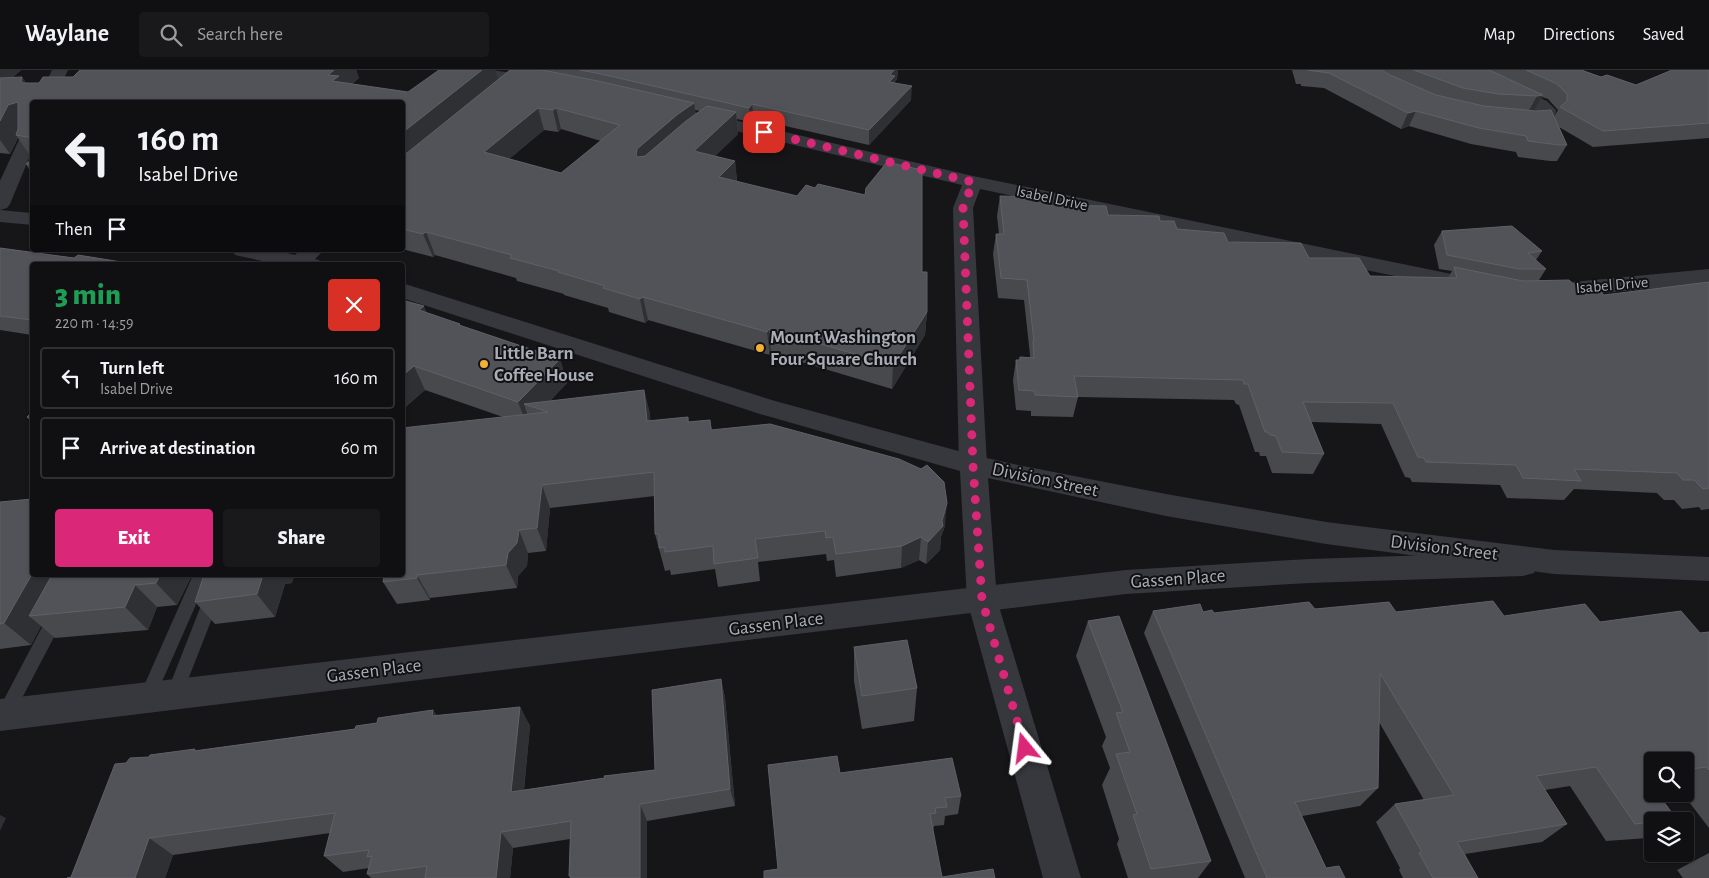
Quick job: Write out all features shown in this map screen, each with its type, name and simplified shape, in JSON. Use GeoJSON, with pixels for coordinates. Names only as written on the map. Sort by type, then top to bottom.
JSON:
{"type":"FeatureCollection","features":[{"type":"Feature","properties":{"kind":"street"},"geometry":{"type":"LineString","coordinates":[[46,100],[60,70]]}},
{"type":"Feature","properties":{"kind":"street"},"geometry":{"type":"LineString","coordinates":[[459,70],[560,87]]}},
{"type":"Feature","properties":{"kind":"street"},"geometry":{"type":"LineString","coordinates":[[1468,70],[1541,104],[1547,110],[1546,115],[1540,119],[1497,118]]}},
{"type":"Feature","properties":{"kind":"street","name":"Isabel Drive"},"geometry":{"type":"LineString","coordinates":[[684,114],[704,124],[973,182],[1486,288]]}},
{"type":"Feature","properties":{"kind":"street"},"geometry":{"type":"LineString","coordinates":[[0,204],[30,136]]}},
{"type":"Feature","properties":{"kind":"street"},"geometry":{"type":"LineString","coordinates":[[973,182],[963,208],[973,465],[982,600],[1062,878]]}},
{"type":"Feature","properties":{"kind":"street"},"geometry":{"type":"LineString","coordinates":[[0,216],[30,219]]}},
{"type":"Feature","properties":{"kind":"street"},"geometry":{"type":"LineString","coordinates":[[257,252],[308,259]]}},
{"type":"Feature","properties":{"kind":"street","name":"Isabel Drive"},"geometry":{"type":"LineString","coordinates":[[1518,292],[1542,292],[1709,276]]}},
{"type":"Feature","properties":{"kind":"street","name":"Division Street"},"geometry":{"type":"LineString","coordinates":[[405,291],[769,408],[973,465],[1166,505],[1326,533],[1554,562],[1709,569]]}},
{"type":"Feature","properties":{"kind":"street","name":"Gassen Place"},"geometry":{"type":"LineString","coordinates":[[2,715],[1126,582],[1554,562]]}},
{"type":"Feature","properties":{"kind":"lane"},"geometry":{"type":"LineString","coordinates":[[160,696],[200,577]]}},
{"type":"Feature","properties":{"kind":"lane"},"geometry":{"type":"LineString","coordinates":[[160,696],[220,577]]}},
{"type":"Feature","properties":{"kind":"lane"},"geometry":{"type":"LineString","coordinates":[[2,715],[64,601]]}},
{"type":"Feature","properties":{"kind":"building"},"geometry":{"type":"Polygon","coordinates":[[[80,70],[334,70],[328,75],[339,76],[332,81],[408,92],[439,70],[482,70],[405,131],[405,100],[30,100],[30,138],[16,135],[18,129],[18,102],[8,105],[0,121],[0,78],[22,77],[21,81],[23,83],[39,83],[43,77],[73,77],[80,70]]]}},
{"type":"Feature","properties":{"kind":"building"},"geometry":{"type":"Polygon","coordinates":[[[510,70],[542,70],[694,103],[637,149],[636,155],[638,157],[645,156],[686,121],[707,106],[736,112],[694,151],[735,161],[719,177],[797,196],[806,185],[815,188],[818,184],[865,195],[866,188],[887,162],[922,170],[922,272],[927,272],[927,312],[893,365],[769,329],[767,332],[643,297],[640,299],[603,288],[605,286],[559,271],[510,258],[512,255],[426,232],[423,234],[405,230],[405,155],[510,70]],[[538,108],[484,152],[561,173],[620,125],[556,108],[553,110],[538,108]]]}},
{"type":"Feature","properties":{"kind":"building"},"geometry":{"type":"Polygon","coordinates":[[[580,70],[894,70],[890,75],[895,76],[889,82],[912,86],[869,130],[752,104],[749,108],[580,70]]]}},
{"type":"Feature","properties":{"kind":"building"},"geometry":{"type":"Polygon","coordinates":[[[1307,70],[1382,70],[1436,95],[1484,106],[1536,111],[1551,110],[1567,145],[1528,141],[1526,136],[1479,128],[1416,111],[1408,113],[1329,73],[1307,70]]]}},
{"type":"Feature","properties":{"kind":"building"},"geometry":{"type":"Polygon","coordinates":[[[1414,70],[1489,70],[1543,95],[1498,94],[1463,88],[1414,70]]]}},
{"type":"Feature","properties":{"kind":"building"},"geometry":{"type":"Polygon","coordinates":[[[1526,70],[1581,70],[1601,77],[1607,75],[1636,85],[1672,70],[1709,70],[1709,123],[1603,131],[1560,107],[1567,101],[1567,94],[1557,84],[1526,70]]]}},
{"type":"Feature","properties":{"kind":"building"},"geometry":{"type":"Polygon","coordinates":[[[1000,196],[1043,197],[1045,205],[1106,206],[1108,215],[1159,216],[1160,221],[1174,221],[1177,229],[1224,233],[1228,242],[1301,243],[1309,258],[1359,258],[1370,276],[1457,278],[1454,267],[1523,281],[1569,280],[1585,294],[1601,292],[1604,295],[1709,282],[1709,488],[1703,489],[1694,480],[1683,480],[1677,473],[1574,469],[1581,481],[1523,478],[1516,465],[1426,462],[1424,458],[1418,457],[1393,403],[1303,402],[1324,454],[1282,452],[1276,436],[1265,432],[1248,384],[1244,384],[1243,380],[1074,376],[1078,397],[1035,395],[1035,391],[1019,390],[1016,360],[1020,360],[1020,357],[1034,358],[1034,341],[1027,280],[1001,278],[996,234],[1004,234],[1000,196]]]}},
{"type":"Feature","properties":{"kind":"building"},"geometry":{"type":"Polygon","coordinates":[[[1512,226],[1542,251],[1528,253],[1546,269],[1519,269],[1447,255],[1442,231],[1512,226]]]}},
{"type":"Feature","properties":{"kind":"building"},"geometry":{"type":"Polygon","coordinates":[[[0,248],[74,258],[78,255],[121,262],[30,262],[30,320],[0,316],[0,248]]]}},
{"type":"Feature","properties":{"kind":"building"},"geometry":{"type":"Polygon","coordinates":[[[405,301],[424,306],[419,310],[560,359],[518,402],[414,366],[405,374],[405,301]]]}},
{"type":"Feature","properties":{"kind":"building"},"geometry":{"type":"Polygon","coordinates":[[[644,390],[647,421],[688,417],[688,422],[710,420],[711,430],[770,424],[899,459],[921,469],[927,465],[944,482],[947,503],[942,521],[943,526],[928,542],[921,537],[902,546],[836,554],[833,537],[826,538],[825,531],[755,539],[758,558],[714,564],[713,546],[665,552],[665,547],[659,548],[659,534],[655,534],[654,472],[542,485],[537,528],[519,530],[517,543],[508,553],[506,565],[417,575],[417,578],[383,582],[384,577],[405,577],[405,428],[548,412],[524,404],[644,390]]]}},
{"type":"Feature","properties":{"kind":"building"},"geometry":{"type":"Polygon","coordinates":[[[30,499],[30,577],[4,623],[0,624],[0,502],[30,499]]]}},
{"type":"Feature","properties":{"kind":"building"},"geometry":{"type":"Polygon","coordinates":[[[51,577],[159,577],[156,583],[135,585],[125,607],[29,616],[51,577]]]}},
{"type":"Feature","properties":{"kind":"building"},"geometry":{"type":"Polygon","coordinates":[[[203,577],[262,577],[257,594],[195,602],[203,577]]]}},
{"type":"Feature","properties":{"kind":"building"},"geometry":{"type":"Polygon","coordinates":[[[1493,601],[1504,616],[1585,604],[1600,622],[1681,611],[1700,633],[1709,632],[1709,770],[1706,767],[1694,769],[1694,752],[1644,752],[1644,802],[1664,802],[1671,812],[1644,812],[1644,823],[1635,824],[1596,767],[1536,776],[1567,824],[1457,842],[1478,878],[1433,878],[1419,853],[1422,852],[1395,804],[1454,795],[1380,673],[1378,788],[1295,802],[1326,868],[1339,866],[1345,878],[1267,878],[1153,611],[1200,604],[1203,612],[1212,610],[1214,613],[1309,602],[1315,609],[1389,602],[1396,612],[1493,601]]]}},
{"type":"Feature","properties":{"kind":"building"},"geometry":{"type":"Polygon","coordinates":[[[1119,616],[1211,861],[1151,869],[1133,815],[1137,814],[1116,754],[1130,752],[1116,713],[1123,712],[1088,621],[1119,616]]]}},
{"type":"Feature","properties":{"kind":"building"},"geometry":{"type":"Polygon","coordinates":[[[907,640],[917,688],[862,696],[854,647],[907,640]]]}},
{"type":"Feature","properties":{"kind":"building"},"geometry":{"type":"Polygon","coordinates":[[[721,679],[730,789],[640,804],[640,878],[571,878],[569,876],[571,821],[501,832],[496,878],[425,878],[427,866],[367,874],[372,856],[367,857],[369,850],[324,856],[335,813],[149,838],[135,878],[67,878],[71,877],[115,764],[126,763],[130,758],[355,729],[356,726],[377,723],[378,718],[433,710],[432,716],[520,707],[511,792],[605,778],[604,776],[655,770],[652,690],[721,679]]]}},
{"type":"Feature","properties":{"kind":"building"},"geometry":{"type":"Polygon","coordinates":[[[837,756],[840,773],[952,758],[961,796],[945,798],[947,807],[935,808],[936,813],[930,814],[942,877],[993,869],[995,878],[764,878],[764,871],[778,869],[768,765],[837,756]]]}},
{"type":"Feature","properties":{"kind":"place","name":"Mount Washington Four Square Church"},"geometry":{"type":"Point","coordinates":[760,348]}},
{"type":"Feature","properties":{"kind":"place","name":"Little Barn Coffee House"},"geometry":{"type":"Point","coordinates":[484,364]}},
{"type":"Feature","properties":{"kind":"route"},"geometry":{"type":"LineString","coordinates":[[764,132],[973,182],[963,208],[973,465],[982,600],[1025,748]]}}]}
